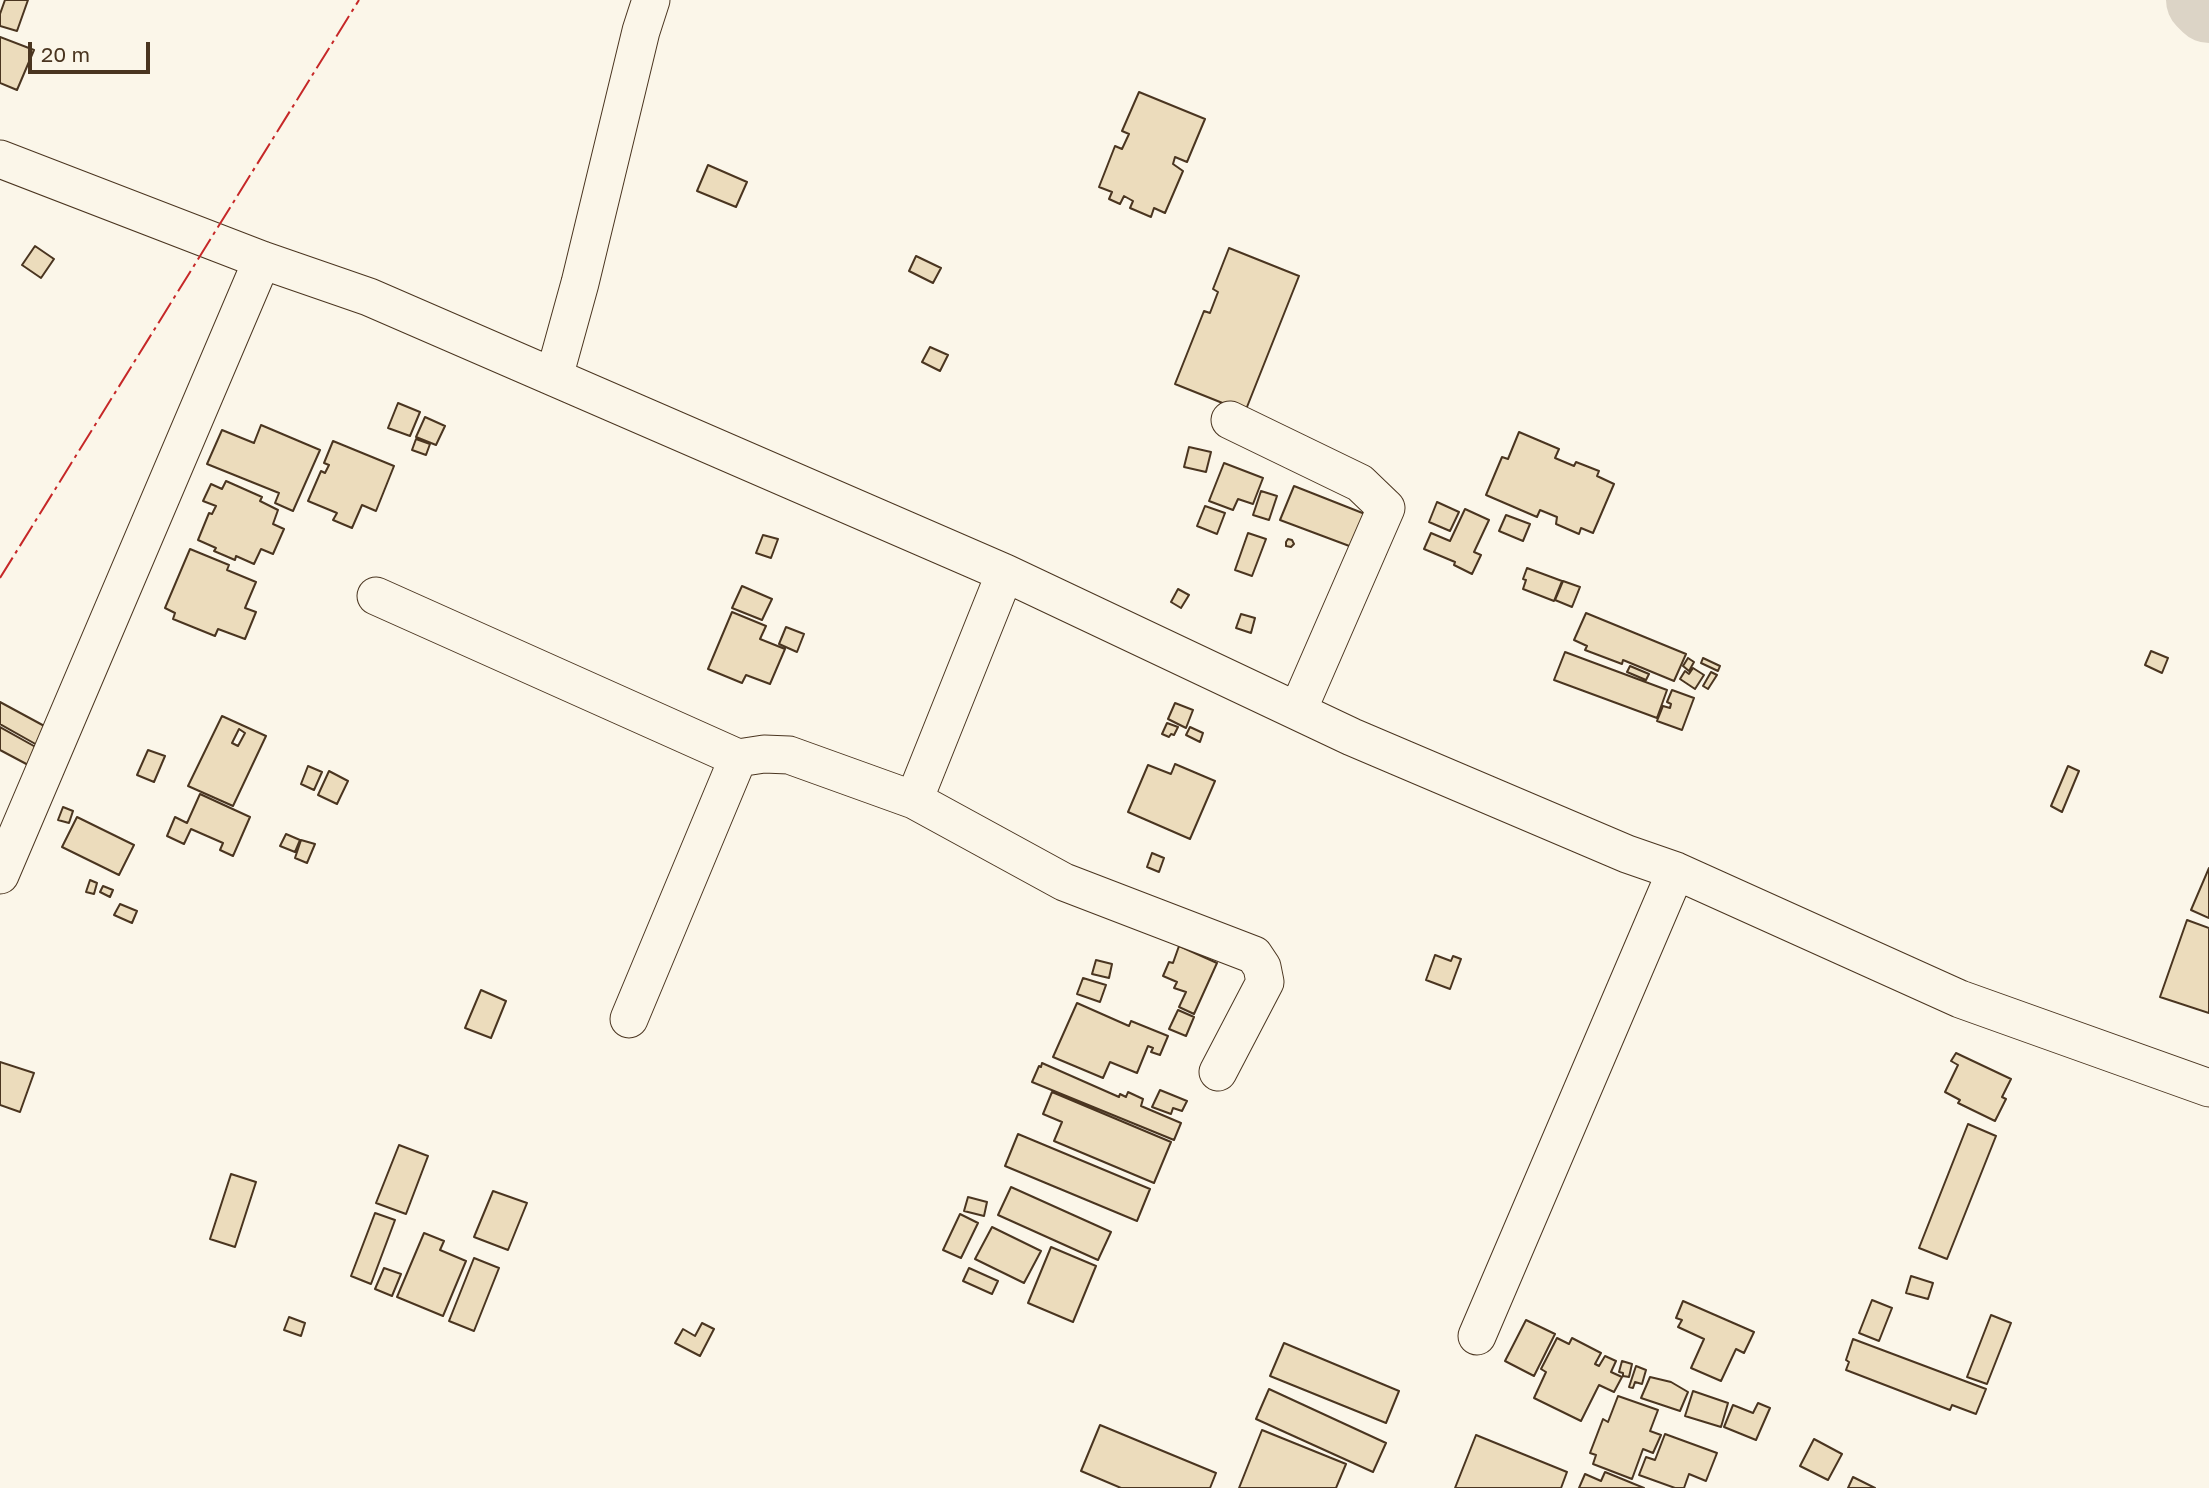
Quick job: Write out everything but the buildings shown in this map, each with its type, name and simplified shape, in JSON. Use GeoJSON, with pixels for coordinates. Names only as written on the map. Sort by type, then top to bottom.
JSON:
{"type":"FeatureCollection","features":[{"type":"Feature","properties":{"kind":"street"},"geometry":{"type":"LineString","coordinates":[[554,377],[651,0]]}},
{"type":"Feature","properties":{"kind":"street"},"geometry":{"type":"LineString","coordinates":[[0,159],[262,260],[369,297],[1004,573],[1352,737],[1627,855],[1676,871],[1960,999],[2209,1088]]}},
{"type":"Feature","properties":{"kind":"street"},"geometry":{"type":"LineString","coordinates":[[0,875],[262,260]]}},
{"type":"Feature","properties":{"kind":"street"},"geometry":{"type":"LineString","coordinates":[[1230,420],[1360,482],[1386,508],[1298,710]]}},
{"type":"Feature","properties":{"kind":"street"},"geometry":{"type":"LineString","coordinates":[[914,800],[1004,573]]}},
{"type":"Feature","properties":{"kind":"street"},"geometry":{"type":"LineString","coordinates":[[376,596],[738,758],[764,754],[789,755],[914,800],[1064,882],[1254,955],[1262,967],[1265,982],[1218,1072]]}},
{"type":"Feature","properties":{"kind":"street"},"geometry":{"type":"LineString","coordinates":[[629,1019],[738,758]]}},
{"type":"Feature","properties":{"kind":"street"},"geometry":{"type":"LineString","coordinates":[[1477,1336],[1676,871]]}},
{"type":"Feature","properties":{"kind":"waterway"},"geometry":{"type":"LineString","coordinates":[[2203,0],[2209,6]]}},
{"type":"Feature","properties":{"kind":"power"},"geometry":{"type":"LineString","coordinates":[[0,578],[359,0]]}}]}
